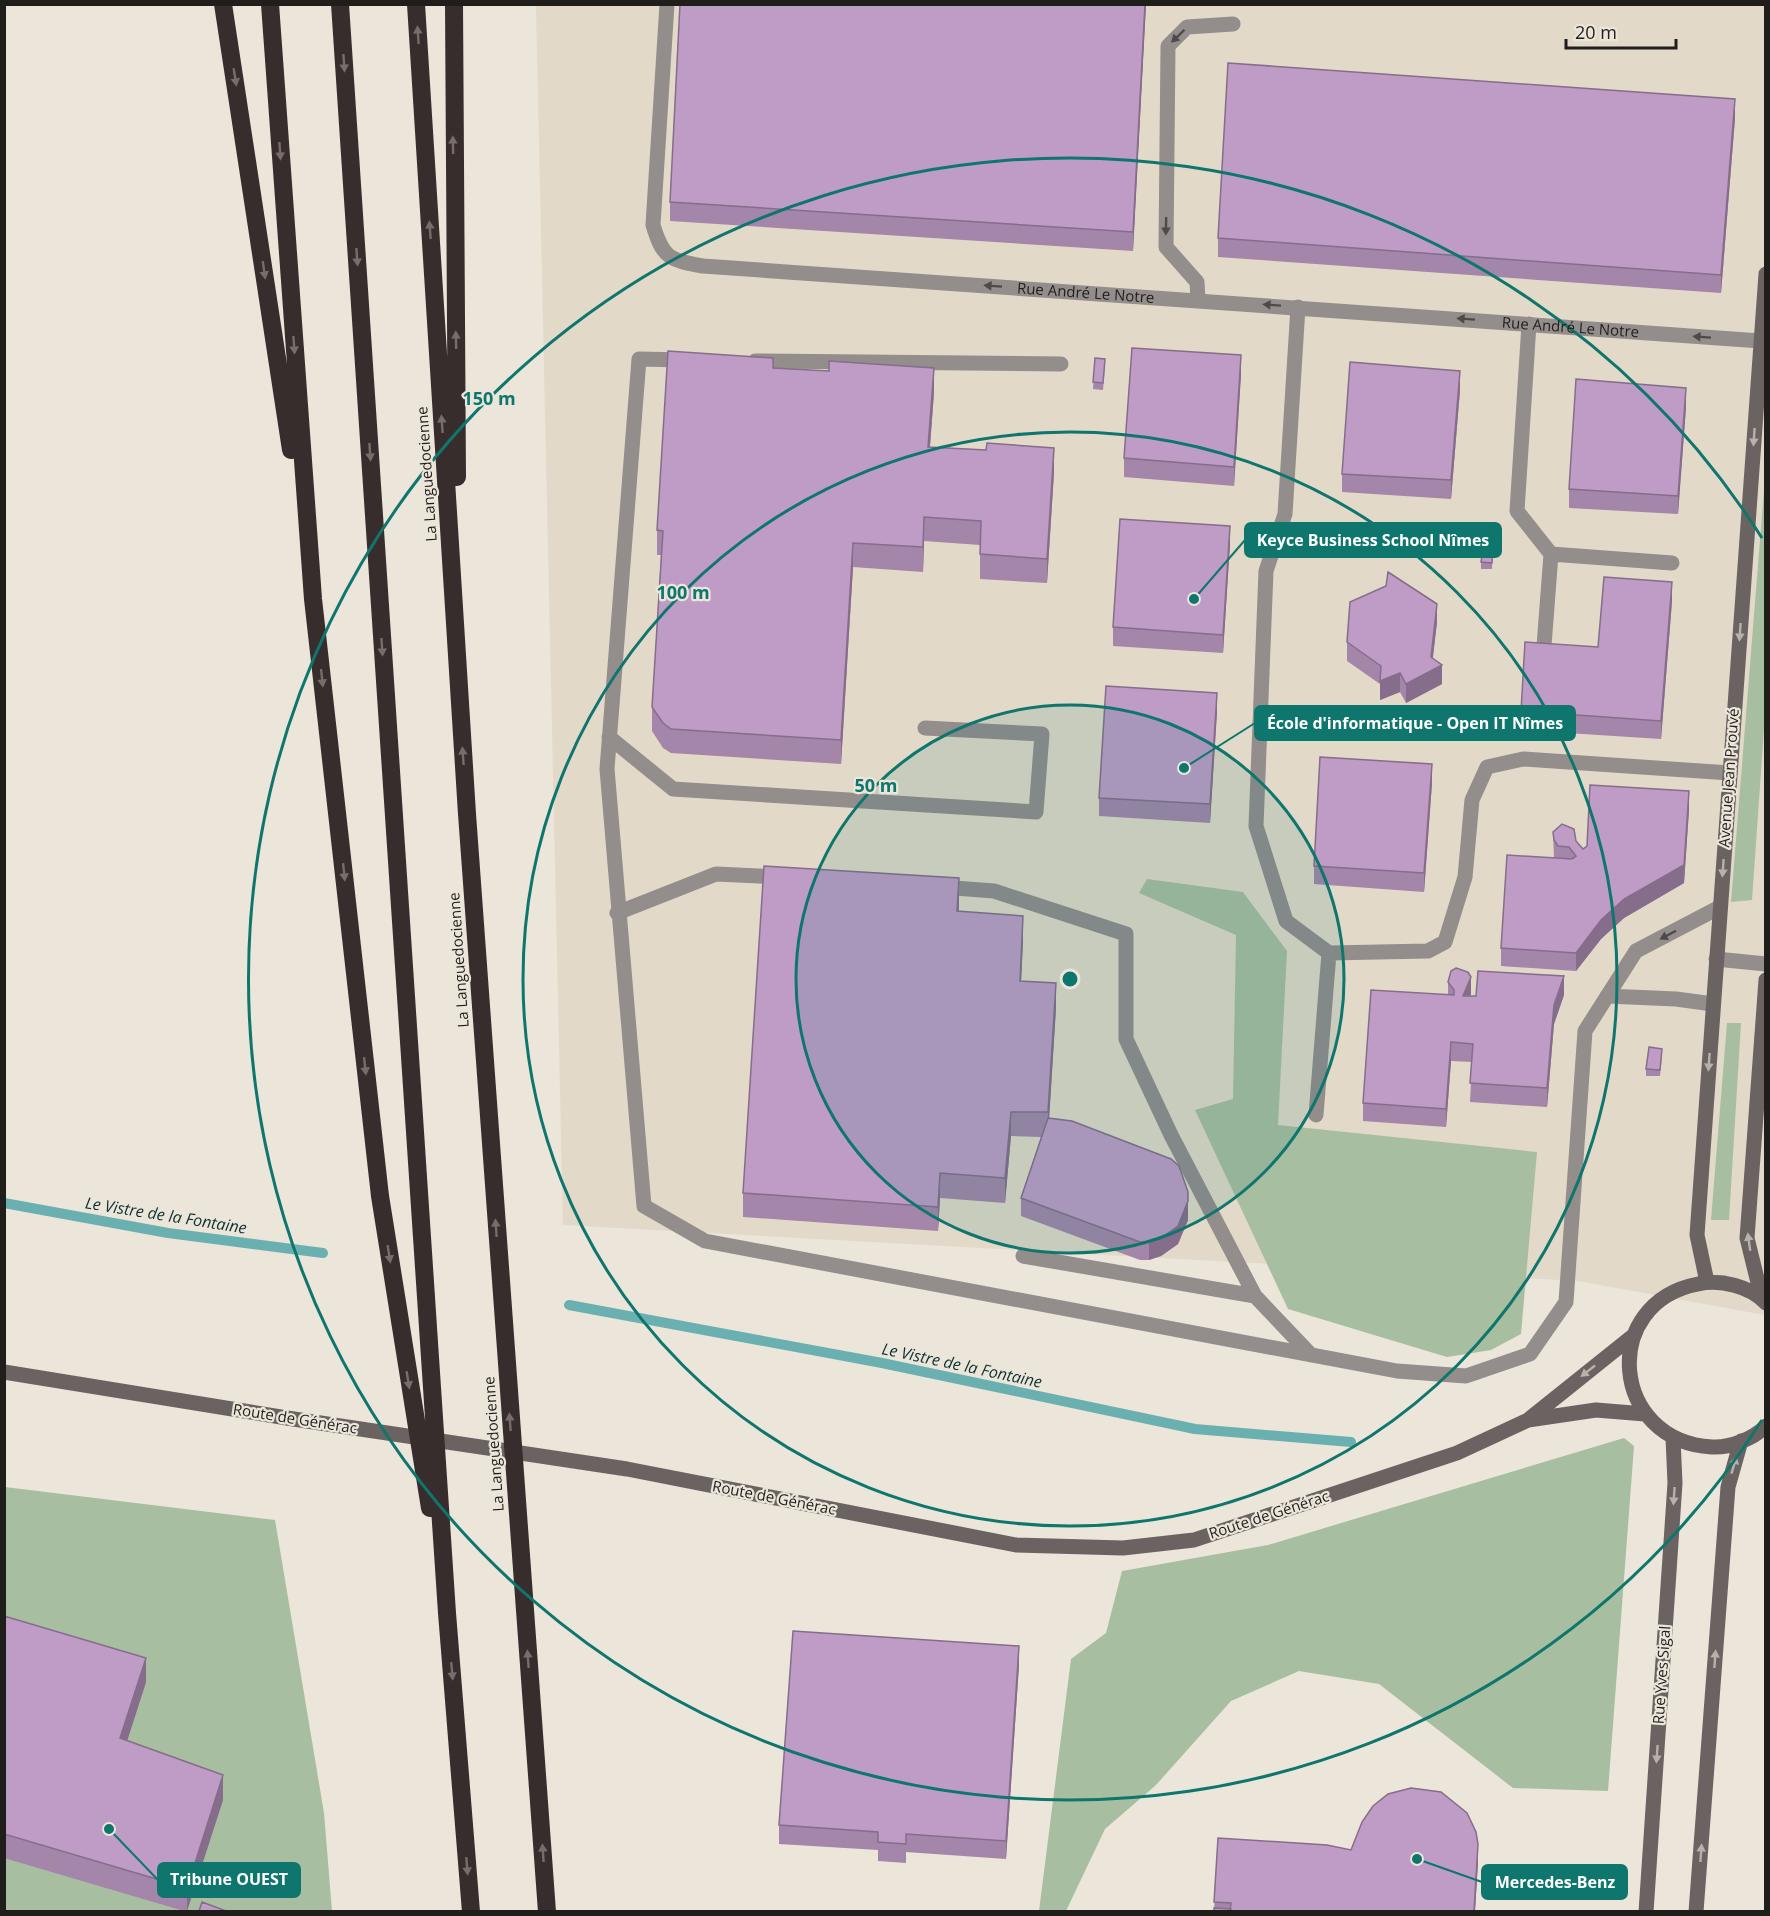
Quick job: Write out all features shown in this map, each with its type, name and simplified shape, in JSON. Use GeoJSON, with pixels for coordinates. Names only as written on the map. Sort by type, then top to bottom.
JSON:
{"type":"FeatureCollection","features":[{"type":"Feature","properties":{"kind":"highway"},"geometry":{"type":"LineString","coordinates":[[223,4],[313,599],[380,1196],[447,1613]]}},
{"type":"Feature","properties":{"kind":"highway"},"geometry":{"type":"LineString","coordinates":[[270,4],[313,599]]}},
{"type":"Feature","properties":{"kind":"highway"},"geometry":{"type":"LineString","coordinates":[[340,4],[447,1613],[471,1911]]}},
{"type":"Feature","properties":{"kind":"highway","name":"La Languedocienne"},"geometry":{"type":"LineString","coordinates":[[416,4],[459,692],[547,1911]]}},
{"type":"Feature","properties":{"kind":"highway"},"geometry":{"type":"LineString","coordinates":[[454,4],[459,692]]}},
{"type":"Feature","properties":{"kind":"main road","name":"Avenue Jean Prouvé"},"geometry":{"type":"LineString","coordinates":[[1707,1282],[1696,1235],[1763,341],[1766,274]]}},
{"type":"Feature","properties":{"kind":"main road"},"geometry":{"type":"LineString","coordinates":[[1764,1301],[1747,1238],[1766,980]]}},
{"type":"Feature","properties":{"kind":"main road"},"geometry":{"type":"LineString","coordinates":[[1764,1301],[1745,1289],[1726,1283],[1707,1282],[1683,1287],[1662,1298],[1645,1315],[1634,1335],[1629,1362],[1632,1390],[1645,1414],[1673,1438],[1695,1446],[1719,1447],[1741,1442],[1766,1426]]}},
{"type":"Feature","properties":{"kind":"main road","name":"Route de Générac"},"geometry":{"type":"LineString","coordinates":[[4,1372],[287,1418],[627,1469],[1016,1545],[1123,1548],[1194,1540],[1457,1453],[1528,1420],[1634,1335]]}},
{"type":"Feature","properties":{"kind":"main road","name":"Route de Générac"},"geometry":{"type":"LineString","coordinates":[[1528,1420],[1596,1410],[1645,1414]]}},
{"type":"Feature","properties":{"kind":"main road","name":"Rue Yves Sigal"},"geometry":{"type":"LineString","coordinates":[[1646,1911],[1675,1483],[1673,1438]]}},
{"type":"Feature","properties":{"kind":"main road"},"geometry":{"type":"LineString","coordinates":[[1696,1911],[1728,1487],[1741,1442]]}},
{"type":"Feature","properties":{"kind":"street","name":"Rue André Le Notre"},"geometry":{"type":"LineString","coordinates":[[667,4],[653,225],[660,249],[681,262],[703,266],[1763,341]]}},
{"type":"Feature","properties":{"kind":"street"},"geometry":{"type":"LineString","coordinates":[[1198,300],[1197,282],[1166,247],[1168,46],[1187,27],[1233,24]]}},
{"type":"Feature","properties":{"kind":"street"},"geometry":{"type":"LineString","coordinates":[[1298,307],[1285,514],[1266,571],[1256,826],[1286,921],[1329,953],[1428,951],[1445,942],[1465,877],[1472,800],[1488,767],[1523,759],[1730,773]]}},
{"type":"Feature","properties":{"kind":"street"},"geometry":{"type":"LineString","coordinates":[[1529,324],[1517,511],[1551,554],[1544,646]]}},
{"type":"Feature","properties":{"kind":"street"},"geometry":{"type":"LineString","coordinates":[[698,360],[639,360],[607,770],[617,913],[644,1206],[705,1241],[1396,1371],[1466,1376],[1530,1354],[1566,1302],[1584,1031],[1636,951],[1720,907]]}},
{"type":"Feature","properties":{"kind":"street"},"geometry":{"type":"LineString","coordinates":[[745,361],[1061,364]]}},
{"type":"Feature","properties":{"kind":"street"},"geometry":{"type":"LineString","coordinates":[[1551,554],[1672,563]]}},
{"type":"Feature","properties":{"kind":"street"},"geometry":{"type":"LineString","coordinates":[[609,737],[673,789],[1036,812],[1042,734],[925,728]]}},
{"type":"Feature","properties":{"kind":"street"},"geometry":{"type":"LineString","coordinates":[[617,913],[716,874],[796,878]]}},
{"type":"Feature","properties":{"kind":"street"},"geometry":{"type":"LineString","coordinates":[[924,886],[993,891],[1126,934],[1126,1038],[1171,1135],[1255,1296],[1311,1355]]}},
{"type":"Feature","properties":{"kind":"street"},"geometry":{"type":"LineString","coordinates":[[1316,1115],[1329,953]]}},
{"type":"Feature","properties":{"kind":"street"},"geometry":{"type":"LineString","coordinates":[[1716,959],[1766,964]]}},
{"type":"Feature","properties":{"kind":"street"},"geometry":{"type":"LineString","coordinates":[[1607,996],[1676,999],[1713,1004]]}},
{"type":"Feature","properties":{"kind":"street"},"geometry":{"type":"LineString","coordinates":[[1023,1256],[1255,1296]]}},
{"type":"Feature","properties":{"kind":"shaded area"},"geometry":{"type":"Polygon","coordinates":[[[536,5],[1765,5],[1765,1315],[1578,1281],[563,1225],[536,5]]]}},
{"type":"Feature","properties":{"kind":"green space"},"geometry":{"type":"Polygon","coordinates":[[[1765,478],[1766,701],[1752,900],[1731,902],[1765,478]]]}},
{"type":"Feature","properties":{"kind":"green space"},"geometry":{"type":"Polygon","coordinates":[[[1147,879],[1243,892],[1287,951],[1278,1125],[1537,1152],[1521,1334],[1491,1350],[1447,1357],[1288,1309],[1195,1110],[1233,1099],[1236,935],[1139,893],[1147,879]]]}},
{"type":"Feature","properties":{"kind":"green space"},"geometry":{"type":"Polygon","coordinates":[[[1727,1023],[1741,1023],[1729,1220],[1711,1220],[1727,1023]]]}},
{"type":"Feature","properties":{"kind":"green space"},"geometry":{"type":"Polygon","coordinates":[[[1624,1438],[1634,1446],[1608,1791],[1513,1788],[1379,1684],[1299,1671],[1231,1701],[1156,1785],[1105,1829],[1066,1911],[1039,1911],[1071,1659],[1106,1633],[1122,1571],[1268,1545],[1624,1438]]]}},
{"type":"Feature","properties":{"kind":"green space"},"geometry":{"type":"Polygon","coordinates":[[[5,1487],[275,1520],[324,1813],[332,1911],[5,1912],[5,1487]]]}},
{"type":"Feature","properties":{"kind":"building"},"geometry":{"type":"Polygon","coordinates":[[[680,4],[1145,4],[1133,232],[670,202],[680,4]]]}},
{"type":"Feature","properties":{"kind":"building"},"geometry":{"type":"Polygon","coordinates":[[[1228,63],[1735,99],[1721,275],[1218,238],[1228,63]]]}},
{"type":"Feature","properties":{"kind":"building"},"geometry":{"type":"Polygon","coordinates":[[[1132,348],[1241,355],[1234,467],[1124,458],[1132,348]]]}},
{"type":"Feature","properties":{"kind":"building"},"geometry":{"type":"Polygon","coordinates":[[[668,351],[773,358],[773,368],[829,371],[829,361],[934,368],[928,447],[986,450],[987,443],[1054,448],[1047,559],[980,554],[981,521],[924,517],[923,547],[853,543],[841,740],[671,729],[663,723],[652,707],[663,531],[657,530],[668,351]]]}},
{"type":"Feature","properties":{"kind":"building"},"geometry":{"type":"Polygon","coordinates":[[[1095,358],[1105,359],[1103,383],[1093,382],[1095,358]]]}},
{"type":"Feature","properties":{"kind":"building"},"geometry":{"type":"Polygon","coordinates":[[[1350,362],[1460,371],[1451,480],[1342,474],[1350,362]]]}},
{"type":"Feature","properties":{"kind":"building"},"geometry":{"type":"Polygon","coordinates":[[[1576,379],[1686,388],[1678,496],[1569,489],[1576,379]]]}},
{"type":"Feature","properties":{"kind":"building"},"geometry":{"type":"Polygon","coordinates":[[[1120,519],[1230,526],[1223,635],[1113,627],[1120,519]]]}},
{"type":"Feature","properties":{"kind":"building"},"geometry":{"type":"Polygon","coordinates":[[[1485,536],[1493,537],[1492,563],[1481,562],[1485,536]]]}},
{"type":"Feature","properties":{"kind":"building"},"geometry":{"type":"Polygon","coordinates":[[[1388,572],[1437,604],[1431,657],[1442,665],[1406,684],[1400,673],[1380,681],[1381,666],[1347,642],[1350,602],[1386,586],[1388,572]]]}},
{"type":"Feature","properties":{"kind":"building"},"geometry":{"type":"Polygon","coordinates":[[[1604,577],[1672,582],[1661,721],[1521,711],[1525,642],[1598,647],[1604,577]]]}},
{"type":"Feature","properties":{"kind":"building"},"geometry":{"type":"Polygon","coordinates":[[[1106,686],[1217,693],[1210,804],[1099,798],[1106,686]]]}},
{"type":"Feature","properties":{"kind":"building"},"geometry":{"type":"Polygon","coordinates":[[[1320,757],[1432,764],[1424,873],[1314,866],[1320,757]]]}},
{"type":"Feature","properties":{"kind":"building"},"geometry":{"type":"Polygon","coordinates":[[[1590,785],[1689,791],[1684,865],[1624,899],[1601,920],[1576,953],[1501,948],[1507,855],[1572,859],[1576,856],[1569,847],[1558,846],[1553,832],[1562,824],[1574,829],[1576,841],[1583,849],[1587,846],[1590,785]]]}},
{"type":"Feature","properties":{"kind":"building"},"geometry":{"type":"Polygon","coordinates":[[[764,866],[959,878],[957,911],[1023,916],[1020,981],[1056,983],[1048,1112],[1011,1112],[1005,1178],[940,1173],[938,1207],[743,1193],[764,866]]]}},
{"type":"Feature","properties":{"kind":"building"},"geometry":{"type":"Polygon","coordinates":[[[1456,968],[1468,972],[1471,977],[1463,996],[1476,996],[1478,971],[1564,976],[1554,1005],[1547,1088],[1470,1083],[1473,1044],[1451,1042],[1446,1109],[1363,1103],[1371,990],[1454,995],[1454,990],[1448,982],[1451,971],[1456,968]]]}},
{"type":"Feature","properties":{"kind":"building"},"geometry":{"type":"Polygon","coordinates":[[[1649,1047],[1662,1049],[1660,1070],[1646,1069],[1649,1047]]]}},
{"type":"Feature","properties":{"kind":"building"},"geometry":{"type":"Polygon","coordinates":[[[1048,1118],[1072,1121],[1171,1159],[1179,1166],[1188,1192],[1188,1201],[1178,1226],[1161,1238],[1140,1242],[1021,1198],[1048,1118]]]}},
{"type":"Feature","properties":{"kind":"building"},"geometry":{"type":"Polygon","coordinates":[[[4,1616],[146,1658],[120,1738],[223,1775],[187,1888],[4,1834],[4,1616]]]}},
{"type":"Feature","properties":{"kind":"building"},"geometry":{"type":"Polygon","coordinates":[[[793,1631],[1019,1646],[1006,1841],[906,1834],[906,1844],[878,1842],[878,1832],[779,1825],[793,1631]]]}},
{"type":"Feature","properties":{"kind":"building"},"geometry":{"type":"Polygon","coordinates":[[[1411,1788],[1441,1792],[1467,1813],[1476,1832],[1478,1844],[1474,1911],[1230,1911],[1231,1903],[1214,1902],[1218,1838],[1327,1845],[1351,1850],[1362,1822],[1373,1806],[1388,1794],[1411,1788]]]}},
{"type":"Feature","properties":{"kind":"building"},"geometry":{"type":"Polygon","coordinates":[[[202,1902],[226,1911],[199,1911],[202,1902]]]}},
{"type":"Feature","properties":{"kind":"building"},"geometry":{"type":"Polygon","coordinates":[[[1214,1908],[1231,1909],[1230,1911],[1214,1911],[1214,1908]]]}},
{"type":"Feature","properties":{"kind":"waterway","name":"Le Vistre de la Fontaine"},"geometry":{"type":"LineString","coordinates":[[4,1203],[168,1233],[323,1253]]}},
{"type":"Feature","properties":{"kind":"waterway","name":"Le Vistre de la Fontaine"},"geometry":{"type":"LineString","coordinates":[[569,1305],[882,1363],[1195,1429],[1351,1442]]}},
{"type":"Feature","properties":{"kind":"place","name":"Keyce Business School Nîmes"},"geometry":{"type":"Point","coordinates":[1194,599]}},
{"type":"Feature","properties":{"kind":"place","name":"École d'informatique - Open IT Nîmes"},"geometry":{"type":"Point","coordinates":[1184,768]}},
{"type":"Feature","properties":{"kind":"place","name":"Tribune OUEST"},"geometry":{"type":"Point","coordinates":[109,1829]}},
{"type":"Feature","properties":{"kind":"place","name":"Mercedes-Benz"},"geometry":{"type":"Point","coordinates":[1417,1859]}}]}
